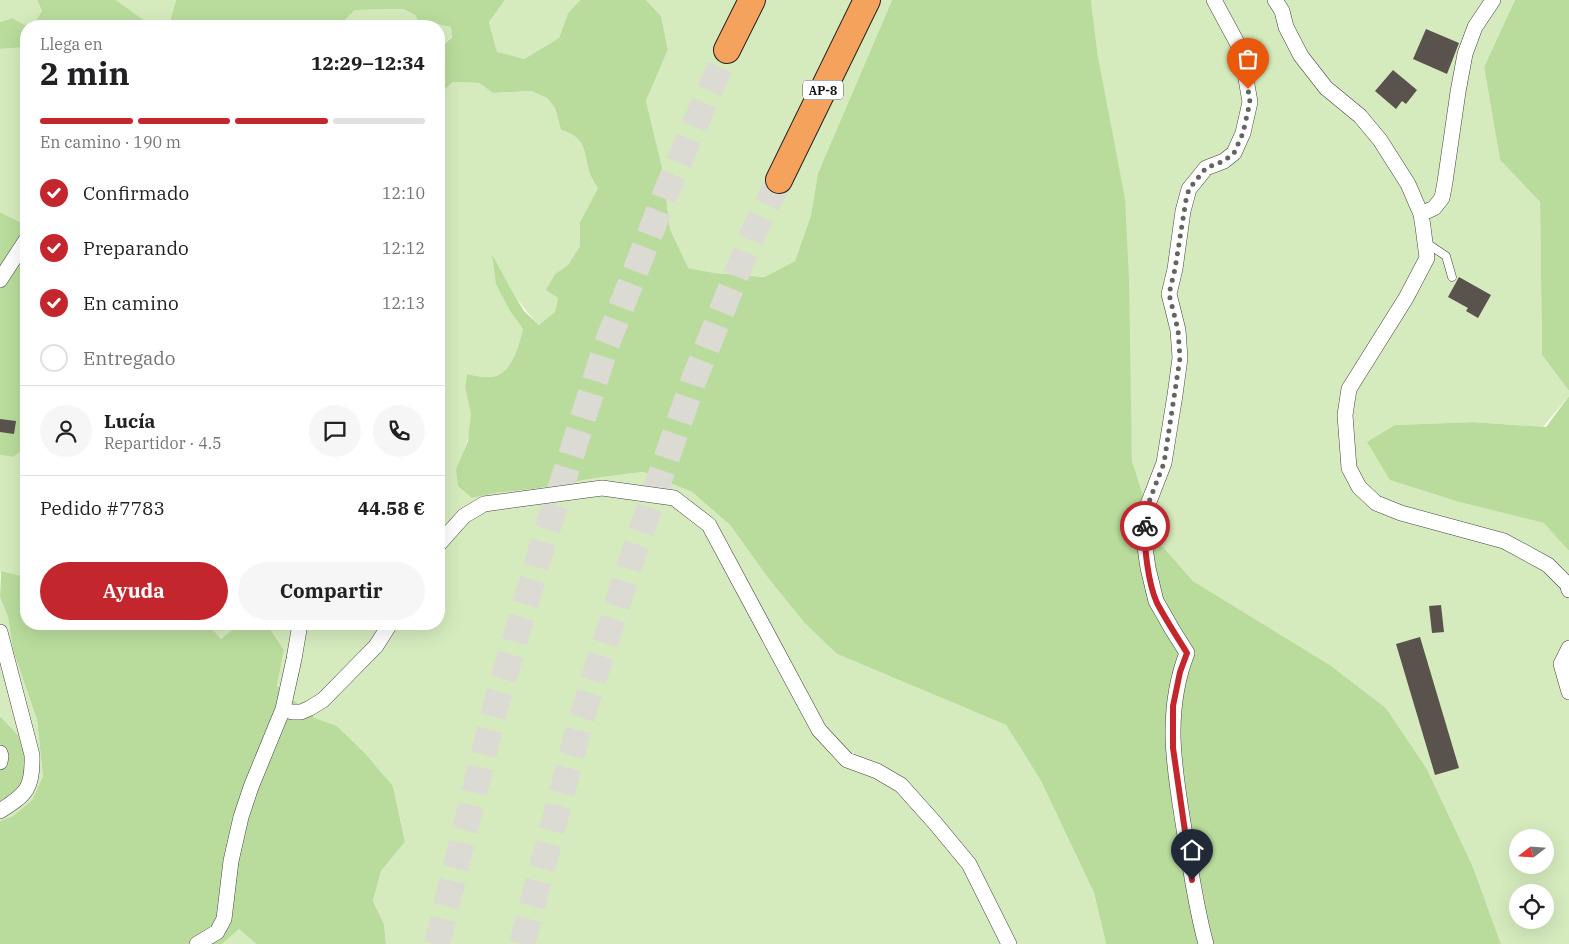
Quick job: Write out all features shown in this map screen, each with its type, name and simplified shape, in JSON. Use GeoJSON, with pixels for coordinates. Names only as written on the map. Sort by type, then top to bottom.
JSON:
{"type":"FeatureCollection","features":[{"type":"Feature","properties":{"kind":"highway"},"geometry":{"type":"LineString","coordinates":[[727,50],[752,0]]}},
{"type":"Feature","properties":{"kind":"highway","name":"AP-8"},"geometry":{"type":"LineString","coordinates":[[779,180],[867,0]]}},
{"type":"Feature","properties":{"kind":"street"},"geometry":{"type":"LineString","coordinates":[[1206,944],[1196,902],[1173,748],[1173,706],[1180,672],[1187,653],[1156,601],[1148,568],[1144,531],[1145,512],[1164,463],[1180,358],[1178,330],[1169,294],[1175,269],[1183,211],[1189,189],[1206,168],[1224,161],[1234,153],[1243,133],[1250,102],[1241,50],[1214,0]]}},
{"type":"Feature","properties":{"kind":"street"},"geometry":{"type":"LineString","coordinates":[[1275,0],[1282,12],[1286,27],[1302,56],[1326,88],[1360,116],[1380,140],[1408,184],[1421,214],[1427,258],[1406,298],[1350,389],[1345,415],[1349,468],[1359,487],[1376,504],[1504,541],[1548,565],[1567,584],[1569,590]]}},
{"type":"Feature","properties":{"kind":"street"},"geometry":{"type":"LineString","coordinates":[[1421,214],[1434,208],[1442,198],[1465,54],[1476,27],[1493,0]]}},
{"type":"Feature","properties":{"kind":"street"},"geometry":{"type":"LineString","coordinates":[[0,280],[20,249]]}},
{"type":"Feature","properties":{"kind":"street"},"geometry":{"type":"LineString","coordinates":[[445,537],[464,516],[484,504],[602,488],[674,498],[708,525],[819,730],[847,760],[877,771],[901,785],[935,823],[969,864],[1008,944]]}},
{"type":"Feature","properties":{"kind":"street"},"geometry":{"type":"LineString","coordinates":[[197,944],[218,932],[224,919],[231,861],[241,817],[251,787],[283,709],[299,630]]}},
{"type":"Feature","properties":{"kind":"street"},"geometry":{"type":"LineString","coordinates":[[283,709],[300,712],[323,700],[376,646],[386,630]]}},
{"type":"Feature","properties":{"kind":"street"},"geometry":{"type":"LineString","coordinates":[[0,632],[32,755],[30,786],[24,794],[0,811]]}},
{"type":"Feature","properties":{"kind":"street"},"geometry":{"type":"LineString","coordinates":[[1569,648],[1561,664],[1569,692]]}},
{"type":"Feature","properties":{"kind":"street"},"geometry":{"type":"LineString","coordinates":[[0,753],[0,762]]}},
{"type":"Feature","properties":{"kind":"lane"},"geometry":{"type":"LineString","coordinates":[[1425,242],[1446,256],[1452,277]]}},
{"type":"Feature","properties":{"kind":"green space"},"geometry":{"type":"Polygon","coordinates":[[[0,0],[37,0],[42,11],[36,20],[20,20],[20,22],[12,18],[0,22],[0,0]]]}},
{"type":"Feature","properties":{"kind":"green space"},"geometry":{"type":"Polygon","coordinates":[[[37,0],[116,0],[144,20],[36,20],[42,11],[37,0]]]}},
{"type":"Feature","properties":{"kind":"green space"},"geometry":{"type":"Polygon","coordinates":[[[116,0],[176,0],[170,20],[144,20],[116,0]]]}},
{"type":"Feature","properties":{"kind":"green space"},"geometry":{"type":"Polygon","coordinates":[[[176,0],[505,0],[489,22],[497,52],[524,59],[559,38],[568,13],[580,0],[646,0],[661,16],[668,49],[646,101],[663,171],[670,229],[688,268],[715,273],[765,277],[795,261],[811,215],[818,173],[892,0],[1091,0],[1098,57],[1125,199],[1129,279],[1132,461],[1158,541],[1193,581],[1330,665],[1386,708],[1427,769],[1473,867],[1501,944],[1106,944],[1094,893],[1041,781],[1006,725],[837,654],[804,622],[766,575],[730,525],[692,492],[643,472],[472,498],[458,486],[456,469],[468,441],[471,414],[465,387],[467,374],[486,377],[502,373],[516,353],[523,329],[510,311],[496,284],[492,254],[524,311],[539,325],[555,312],[558,298],[546,290],[555,274],[568,265],[580,246],[580,222],[598,188],[590,174],[583,147],[576,137],[561,130],[555,108],[547,98],[531,91],[493,93],[479,83],[453,82],[445,89],[445,43],[452,37],[451,27],[445,26],[445,20],[418,20],[415,15],[403,9],[355,10],[345,20],[170,20],[176,0]]]}},
{"type":"Feature","properties":{"kind":"green space"},"geometry":{"type":"Polygon","coordinates":[[[505,0],[580,0],[568,13],[559,38],[524,59],[497,53],[489,22],[505,0]]]}},
{"type":"Feature","properties":{"kind":"green space"},"geometry":{"type":"Polygon","coordinates":[[[646,0],[892,0],[818,173],[811,215],[795,261],[766,277],[715,273],[687,268],[670,229],[663,171],[646,101],[668,48],[661,16],[646,0]]]}},
{"type":"Feature","properties":{"kind":"green space"},"geometry":{"type":"Polygon","coordinates":[[[1091,0],[1515,0],[1484,67],[1500,160],[1540,202],[1542,355],[1569,391],[1569,396],[1543,427],[1473,422],[1395,425],[1463,503],[1545,523],[1569,551],[1569,944],[1501,944],[1473,867],[1427,769],[1386,708],[1330,665],[1193,581],[1158,541],[1132,461],[1130,409],[1098,57],[1091,0]]]}},
{"type":"Feature","properties":{"kind":"green space"},"geometry":{"type":"Polygon","coordinates":[[[1515,0],[1569,0],[1569,391],[1542,355],[1540,202],[1500,160],[1484,67],[1515,0]]]}},
{"type":"Feature","properties":{"kind":"green space"},"geometry":{"type":"Polygon","coordinates":[[[403,9],[415,15],[418,20],[345,20],[355,10],[403,9]]]}},
{"type":"Feature","properties":{"kind":"green space"},"geometry":{"type":"Polygon","coordinates":[[[12,18],[20,22],[20,47],[0,49],[0,22],[12,18]]]}},
{"type":"Feature","properties":{"kind":"green space"},"geometry":{"type":"Polygon","coordinates":[[[445,26],[451,27],[452,36],[445,43],[445,26]]]}},
{"type":"Feature","properties":{"kind":"green space"},"geometry":{"type":"Polygon","coordinates":[[[20,47],[20,222],[0,212],[0,49],[20,47]]]}},
{"type":"Feature","properties":{"kind":"green space"},"geometry":{"type":"Polygon","coordinates":[[[453,82],[479,83],[493,93],[531,91],[547,98],[555,108],[561,130],[576,137],[583,147],[590,174],[598,188],[580,222],[580,246],[568,265],[555,274],[547,290],[558,298],[555,312],[540,326],[519,301],[493,256],[510,311],[523,329],[516,353],[502,373],[486,377],[467,374],[466,389],[472,419],[467,441],[456,469],[472,498],[643,472],[692,492],[730,525],[766,575],[837,654],[1006,725],[1041,781],[1094,893],[1106,944],[386,944],[384,924],[373,901],[381,871],[405,842],[393,786],[364,752],[337,726],[315,718],[277,686],[284,650],[271,630],[445,630],[445,89],[453,82]]]}},
{"type":"Feature","properties":{"kind":"green space"},"geometry":{"type":"Polygon","coordinates":[[[0,212],[20,222],[20,452],[13,457],[0,455],[0,212]]]}},
{"type":"Feature","properties":{"kind":"green space"},"geometry":{"type":"Polygon","coordinates":[[[1569,396],[1569,551],[1544,523],[1463,503],[1390,480],[1367,442],[1395,425],[1473,422],[1546,427],[1569,396]]]}},
{"type":"Feature","properties":{"kind":"green space"},"geometry":{"type":"Polygon","coordinates":[[[20,452],[20,576],[1,571],[0,573],[0,455],[13,457],[20,452]]]}},
{"type":"Feature","properties":{"kind":"green space"},"geometry":{"type":"Polygon","coordinates":[[[1,571],[20,576],[20,630],[213,630],[221,639],[232,630],[271,630],[284,650],[277,686],[315,718],[337,726],[364,752],[393,786],[405,842],[381,871],[373,901],[384,924],[386,944],[256,944],[239,929],[222,944],[0,944],[0,821],[13,816],[32,800],[43,776],[37,720],[13,650],[8,617],[0,597],[1,571]]]}},
{"type":"Feature","properties":{"kind":"green space"},"geometry":{"type":"Polygon","coordinates":[[[0,597],[8,617],[13,650],[37,720],[43,776],[32,800],[13,816],[0,821],[0,802],[18,735],[0,716],[0,597]]]}},
{"type":"Feature","properties":{"kind":"green space"},"geometry":{"type":"Polygon","coordinates":[[[213,630],[232,630],[221,639],[213,630]]]}},
{"type":"Feature","properties":{"kind":"green space"},"geometry":{"type":"Polygon","coordinates":[[[0,716],[18,735],[26,760],[24,783],[0,802],[0,716]]]}},
{"type":"Feature","properties":{"kind":"green space"},"geometry":{"type":"Polygon","coordinates":[[[239,929],[256,944],[222,944],[239,929]]]}},
{"type":"Feature","properties":{"kind":"building"},"geometry":{"type":"Polygon","coordinates":[[[1426,29],[1459,43],[1447,74],[1413,59],[1426,29]]]}},
{"type":"Feature","properties":{"kind":"building"},"geometry":{"type":"Polygon","coordinates":[[[1393,70],[1417,90],[1406,104],[1402,101],[1396,109],[1375,91],[1393,70]]]}},
{"type":"Feature","properties":{"kind":"building"},"geometry":{"type":"Polygon","coordinates":[[[1459,277],[1491,295],[1478,318],[1466,311],[1468,308],[1448,297],[1459,277]]]}},
{"type":"Feature","properties":{"kind":"building"},"geometry":{"type":"Polygon","coordinates":[[[0,419],[16,421],[14,434],[0,432],[0,419]]]}},
{"type":"Feature","properties":{"kind":"building"},"geometry":{"type":"Polygon","coordinates":[[[1441,605],[1444,632],[1432,633],[1429,606],[1441,605]]]}},
{"type":"Feature","properties":{"kind":"building"},"geometry":{"type":"Polygon","coordinates":[[[1420,637],[1459,768],[1435,775],[1396,644],[1420,637]]]}},
{"type":"Feature","properties":{"kind":"tunnel"},"geometry":{"type":"LineString","coordinates":[[437,944],[494,712],[544,540],[606,346],[669,185],[727,50]]}},
{"type":"Feature","properties":{"kind":"tunnel"},"geometry":{"type":"LineString","coordinates":[[522,944],[581,720],[630,564],[693,382],[752,236],[779,180]]}},
{"type":"Feature","properties":{"kind":"way so far"},"geometry":{"type":"LineString","coordinates":[[1145,526],[1145,512],[1164,463],[1180,358],[1178,330],[1169,294],[1180,243],[1183,211],[1189,189],[1206,168],[1224,161],[1234,153],[1243,133],[1250,102],[1248,89]]}},
{"type":"Feature","properties":{"kind":"route"},"geometry":{"type":"LineString","coordinates":[[1145,526],[1144,540],[1148,568],[1156,601],[1187,653],[1180,672],[1173,706],[1173,748],[1192,880]]}}]}
